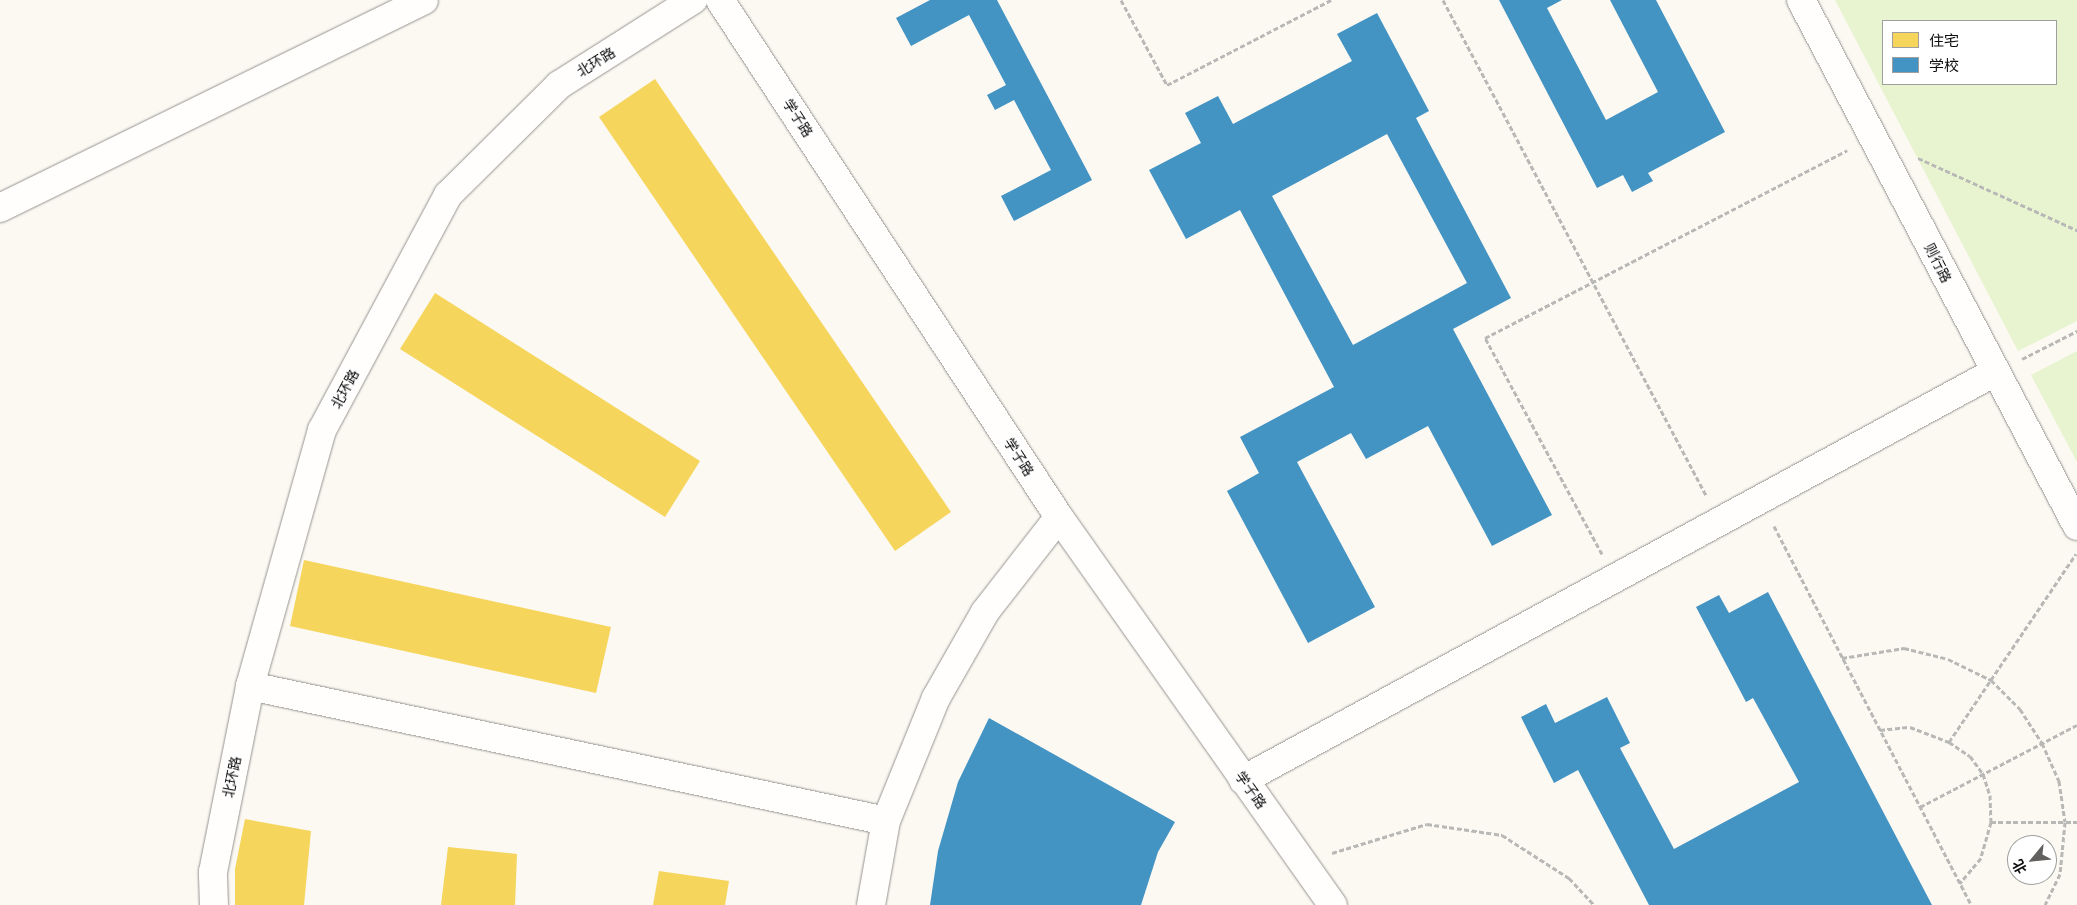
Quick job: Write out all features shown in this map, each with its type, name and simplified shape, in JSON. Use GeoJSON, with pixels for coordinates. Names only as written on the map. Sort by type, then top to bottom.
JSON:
{"type":"FeatureCollection","features":[{"type":"Feature","properties":{"kind":"street"},"geometry":{"type":"LineString","coordinates":[[0,208],[424,0]]}},
{"type":"Feature","properties":{"kind":"street","name":"北环路"},"geometry":{"type":"LineString","coordinates":[[214,905],[214,872],[250,686],[322,430],[448,195],[559,85],[693,0]]}},
{"type":"Feature","properties":{"kind":"street","name":"学子路"},"geometry":{"type":"LineString","coordinates":[[720,0],[1059,518],[1333,905]]}},
{"type":"Feature","properties":{"kind":"street","name":"则行路"},"geometry":{"type":"LineString","coordinates":[[1801,0],[2077,526]]}},
{"type":"Feature","properties":{"kind":"street"},"geometry":{"type":"LineString","coordinates":[[1244,780],[1995,372]]}},
{"type":"Feature","properties":{"kind":"street"},"geometry":{"type":"LineString","coordinates":[[871,905],[886,821],[936,698],[985,612],[1059,518]]}},
{"type":"Feature","properties":{"kind":"street"},"geometry":{"type":"LineString","coordinates":[[250,686],[886,821]]}},
{"type":"Feature","properties":{"kind":"path"},"geometry":{"type":"LineString","coordinates":[[1122,0],[1167,85],[1331,0]]}},
{"type":"Feature","properties":{"kind":"path"},"geometry":{"type":"LineString","coordinates":[[1442,0],[1720,522]]}},
{"type":"Feature","properties":{"kind":"path"},"geometry":{"type":"LineString","coordinates":[[1615,578],[1485,338],[1873,137],[2077,230]]}},
{"type":"Feature","properties":{"kind":"path"},"geometry":{"type":"LineString","coordinates":[[1995,372],[2077,331]]}},
{"type":"Feature","properties":{"kind":"path"},"geometry":{"type":"LineString","coordinates":[[1760,500],[1971,905]]}},
{"type":"Feature","properties":{"kind":"path"},"geometry":{"type":"LineString","coordinates":[[1949,742],[2077,554]]}},
{"type":"Feature","properties":{"kind":"path"},"geometry":{"type":"LineString","coordinates":[[1842,658],[1904,648],[1948,659],[1991,680],[2020,709],[2042,743],[2058,781],[2065,822],[2060,874],[2045,905]]}},
{"type":"Feature","properties":{"kind":"path"},"geometry":{"type":"LineString","coordinates":[[1920,807],[2077,725]]}},
{"type":"Feature","properties":{"kind":"path"},"geometry":{"type":"LineString","coordinates":[[1880,730],[1910,727],[1949,742],[1970,756],[1982,774],[1990,795],[1991,822],[1981,858],[1960,883]]}},
{"type":"Feature","properties":{"kind":"path"},"geometry":{"type":"LineString","coordinates":[[1991,822],[2077,822]]}},
{"type":"Feature","properties":{"kind":"path"},"geometry":{"type":"LineString","coordinates":[[1304,865],[1354,843],[1427,824],[1502,835],[1569,878],[1594,905]]}},
{"type":"Feature","properties":{"kind":"green space"},"geometry":{"type":"Polygon","coordinates":[[[1835,0],[2077,0],[2077,321],[2018,351],[1835,0]]]}},
{"type":"Feature","properties":{"kind":"green space"},"geometry":{"type":"Polygon","coordinates":[[[2077,351],[2077,462],[2031,375],[2077,351]]]}},
{"type":"Feature","properties":{"kind":"building: 住宅"},"geometry":{"type":"Polygon","coordinates":[[[655,79],[951,512],[895,551],[599,117],[655,79]]]}},
{"type":"Feature","properties":{"kind":"building: 住宅"},"geometry":{"type":"Polygon","coordinates":[[[435,293],[700,461],[665,517],[400,349],[435,293]]]}},
{"type":"Feature","properties":{"kind":"building: 住宅"},"geometry":{"type":"Polygon","coordinates":[[[304,560],[611,627],[596,693],[290,626],[304,560]]]}},
{"type":"Feature","properties":{"kind":"building: 住宅"},"geometry":{"type":"Polygon","coordinates":[[[245,819],[311,831],[304,905],[235,905],[235,869],[245,819]]]}},
{"type":"Feature","properties":{"kind":"building: 住宅"},"geometry":{"type":"Polygon","coordinates":[[[448,847],[517,854],[515,905],[441,905],[448,847]]]}},
{"type":"Feature","properties":{"kind":"building: 住宅"},"geometry":{"type":"Polygon","coordinates":[[[659,871],[729,881],[725,905],[653,905],[659,871]]]}},
{"type":"Feature","properties":{"kind":"building: 学校"},"geometry":{"type":"Polygon","coordinates":[[[930,0],[997,0],[1092,180],[1014,221],[1001,196],[1051,170],[1014,100],[995,110],[987,95],[1006,85],[969,15],[911,46],[896,18],[930,0]]]}},
{"type":"Feature","properties":{"kind":"building: 学校"},"geometry":{"type":"Polygon","coordinates":[[[1499,0],[1562,0],[1547,8],[1606,120],[1658,92],[1610,0],[1656,0],[1725,132],[1648,173],[1653,181],[1632,192],[1623,175],[1597,188],[1499,0]]]}},
{"type":"Feature","properties":{"kind":"building: 学校"},"geometry":{"type":"Polygon","coordinates":[[[1377,13],[1429,111],[1416,118],[1511,298],[1453,329],[1552,515],[1492,546],[1428,426],[1366,459],[1351,433],[1297,462],[1375,607],[1308,643],[1227,491],[1259,473],[1240,437],[1334,387],[1240,210],[1186,239],[1149,170],[1201,143],[1185,113],[1218,96],[1233,124],[1352,61],[1337,34],[1377,13]],[[1387,134],[1272,196],[1353,345],[1467,283],[1387,134]]]}},
{"type":"Feature","properties":{"kind":"building: 学校"},"geometry":{"type":"Polygon","coordinates":[[[1768,592],[1932,905],[1649,905],[1578,770],[1554,783],[1521,717],[1546,704],[1555,723],[1607,697],[1630,743],[1620,748],[1674,849],[1799,782],[1753,698],[1746,702],[1696,607],[1719,595],[1729,613],[1768,592]]]}},
{"type":"Feature","properties":{"kind":"building: 学校"},"geometry":{"type":"Polygon","coordinates":[[[989,718],[1175,822],[1158,852],[1141,905],[930,905],[938,851],[958,782],[989,718]]]}}]}
